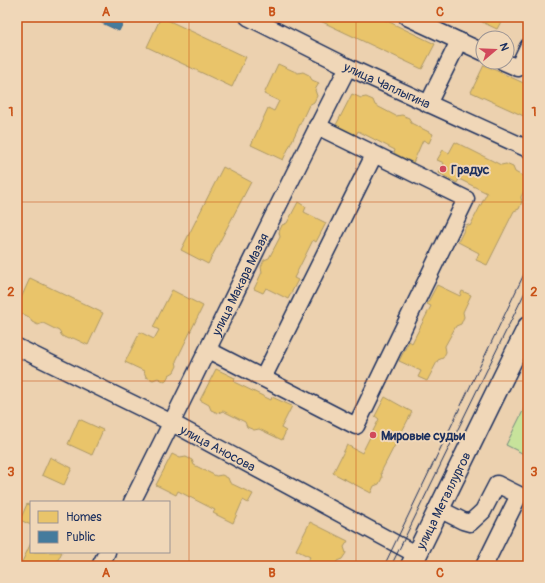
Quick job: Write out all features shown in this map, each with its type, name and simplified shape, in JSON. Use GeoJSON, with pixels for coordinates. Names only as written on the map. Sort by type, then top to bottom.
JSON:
{"type":"FeatureCollection","features":[{"type":"Feature","properties":{"kind":"main road","name":"улица Металлургов"},"geometry":{"type":"LineString","coordinates":[[414,560],[528,327]]}},
{"type":"Feature","properties":{"kind":"street","name":"улица Чаплыгина"},"geometry":{"type":"LineString","coordinates":[[248,17],[348,67],[528,149]]}},
{"type":"Feature","properties":{"kind":"street"},"geometry":{"type":"LineString","coordinates":[[407,17],[475,49]]}},
{"type":"Feature","properties":{"kind":"street"},"geometry":{"type":"LineString","coordinates":[[428,104],[459,42]]}},
{"type":"Feature","properties":{"kind":"street"},"geometry":{"type":"LineString","coordinates":[[515,67],[518,68],[528,46]]}},
{"type":"Feature","properties":{"kind":"street","name":"улица Макара Мазая"},"geometry":{"type":"LineString","coordinates":[[133,501],[317,126],[348,67]]}},
{"type":"Feature","properties":{"kind":"street"},"geometry":{"type":"LineString","coordinates":[[208,350],[356,426],[466,199],[317,126]]}},
{"type":"Feature","properties":{"kind":"street"},"geometry":{"type":"LineString","coordinates":[[263,378],[374,155]]}},
{"type":"Feature","properties":{"kind":"street","name":"улица Аносова"},"geometry":{"type":"LineString","coordinates":[[17,347],[172,423],[414,560]]}},
{"type":"Feature","properties":{"kind":"street"},"geometry":{"type":"LineString","coordinates":[[439,509],[470,523],[483,511],[497,484],[519,495],[484,566]]}},
{"type":"Feature","properties":{"kind":"street"},"geometry":{"type":"LineString","coordinates":[[100,566],[107,553]]}},
{"type":"Feature","properties":{"kind":"green space"},"geometry":{"type":"Polygon","coordinates":[[[528,401],[528,456],[506,445],[528,401]]]}},
{"type":"Feature","properties":{"kind":"building: Homes"},"geometry":{"type":"Polygon","coordinates":[[[161,17],[246,57],[232,87],[147,47],[161,17]]]}},
{"type":"Feature","properties":{"kind":"building: Homes"},"geometry":{"type":"Polygon","coordinates":[[[312,17],[379,17],[435,44],[422,69],[312,17]]]}},
{"type":"Feature","properties":{"kind":"building: Homes"},"geometry":{"type":"Polygon","coordinates":[[[484,17],[503,18],[497,29],[482,22],[484,17]]]}},
{"type":"Feature","properties":{"kind":"building: Homes"},"geometry":{"type":"Polygon","coordinates":[[[278,64],[298,73],[303,72],[309,75],[312,80],[319,83],[315,90],[317,96],[314,102],[309,105],[283,160],[251,145],[268,108],[274,111],[279,101],[264,94],[278,64]]]}},
{"type":"Feature","properties":{"kind":"building: Homes"},"geometry":{"type":"Polygon","coordinates":[[[482,70],[495,70],[528,85],[528,118],[471,92],[482,70]]]}},
{"type":"Feature","properties":{"kind":"building: Homes"},"geometry":{"type":"Polygon","coordinates":[[[352,94],[361,98],[366,97],[373,100],[375,105],[396,116],[402,115],[409,118],[411,123],[433,134],[429,143],[423,140],[413,163],[394,153],[395,150],[358,131],[356,135],[336,125],[352,94]]]}},
{"type":"Feature","properties":{"kind":"building: Homes"},"geometry":{"type":"Polygon","coordinates":[[[455,142],[501,165],[506,164],[513,167],[515,172],[528,179],[528,183],[521,197],[522,202],[519,209],[514,211],[487,265],[476,260],[479,253],[458,242],[467,224],[470,226],[487,193],[459,179],[457,183],[439,173],[444,163],[437,160],[443,150],[449,153],[455,142]]]}},
{"type":"Feature","properties":{"kind":"building: Homes"},"geometry":{"type":"Polygon","coordinates":[[[223,167],[251,182],[208,264],[181,250],[223,167]]]}},
{"type":"Feature","properties":{"kind":"building: Homes"},"geometry":{"type":"Polygon","coordinates":[[[298,202],[306,207],[304,212],[326,223],[316,242],[313,240],[294,278],[298,280],[288,299],[266,288],[263,293],[254,289],[262,272],[261,267],[264,260],[269,258],[280,237],[279,232],[282,225],[287,223],[298,202]]]}},
{"type":"Feature","properties":{"kind":"building: Homes"},"geometry":{"type":"Polygon","coordinates":[[[30,278],[103,313],[88,345],[73,338],[68,339],[62,336],[59,331],[43,323],[38,325],[32,322],[29,317],[17,311],[17,307],[30,278]]]}},
{"type":"Feature","properties":{"kind":"building: Homes"},"geometry":{"type":"Polygon","coordinates":[[[437,285],[460,296],[462,291],[471,295],[463,312],[464,317],[461,324],[456,326],[445,346],[446,352],[443,358],[438,360],[427,381],[418,377],[421,371],[399,361],[409,341],[412,343],[431,306],[427,304],[437,285]]]}},
{"type":"Feature","properties":{"kind":"building: Homes"},"geometry":{"type":"Polygon","coordinates":[[[172,290],[203,306],[176,361],[177,366],[174,372],[169,375],[165,382],[158,378],[153,380],[146,377],[144,371],[125,362],[140,332],[154,339],[159,330],[153,327],[172,290]]]}},
{"type":"Feature","properties":{"kind":"building: Homes"},"geometry":{"type":"Polygon","coordinates":[[[216,369],[235,378],[234,382],[271,400],[272,397],[292,406],[281,428],[286,431],[282,440],[259,429],[254,430],[247,427],[245,422],[223,411],[218,413],[211,410],[209,405],[200,400],[216,369]]]}},
{"type":"Feature","properties":{"kind":"building: Homes"},"geometry":{"type":"Polygon","coordinates":[[[385,397],[412,412],[381,472],[382,478],[379,484],[374,486],[371,493],[333,473],[347,445],[362,453],[379,419],[375,416],[385,397]]]}},
{"type":"Feature","properties":{"kind":"building: Homes"},"geometry":{"type":"Polygon","coordinates":[[[79,419],[103,430],[92,455],[68,444],[79,419]]]}},
{"type":"Feature","properties":{"kind":"building: Homes"},"geometry":{"type":"Polygon","coordinates":[[[172,454],[180,458],[186,457],[192,460],[194,465],[216,476],[222,475],[228,478],[230,483],[253,494],[248,503],[243,500],[233,523],[213,513],[215,510],[178,491],[176,495],[156,485],[172,454]]]}},
{"type":"Feature","properties":{"kind":"building: Homes"},"geometry":{"type":"Polygon","coordinates":[[[50,457],[72,468],[64,485],[42,475],[50,457]]]}},
{"type":"Feature","properties":{"kind":"building: Homes"},"geometry":{"type":"Polygon","coordinates":[[[27,504],[30,506],[30,525],[20,520],[27,504]]]}},
{"type":"Feature","properties":{"kind":"building: Homes"},"geometry":{"type":"Polygon","coordinates":[[[310,522],[348,541],[344,547],[346,553],[342,559],[337,561],[335,566],[305,566],[310,557],[296,550],[310,522]]]}},
{"type":"Feature","properties":{"kind":"building: Homes"},"geometry":{"type":"Polygon","coordinates":[[[30,545],[30,553],[62,553],[55,566],[20,566],[30,545]]]}},
{"type":"Feature","properties":{"kind":"building: Public"},"geometry":{"type":"Polygon","coordinates":[[[89,17],[126,17],[119,31],[89,17]]]}},
{"type":"Feature","properties":{"kind":"tram line"},"geometry":{"type":"LineString","coordinates":[[384,566],[528,266]]}},
{"type":"Feature","properties":{"kind":"tram line"},"geometry":{"type":"LineString","coordinates":[[391,566],[528,286]]}},
{"type":"Feature","properties":{"kind":"place","name":"Градус"},"geometry":{"type":"Point","coordinates":[443,169]}},
{"type":"Feature","properties":{"kind":"place","name":"Мировые судьи"},"geometry":{"type":"Point","coordinates":[373,435]}}]}
